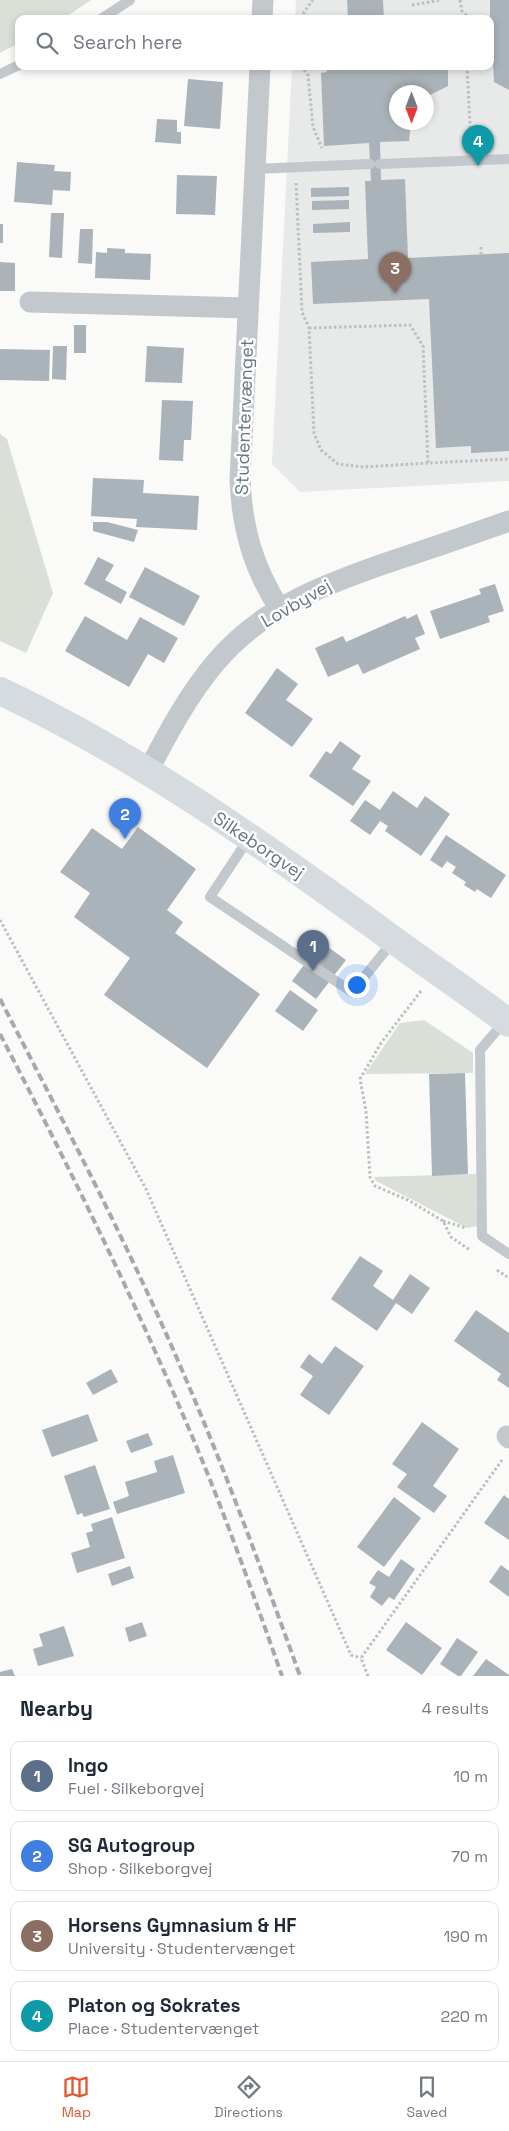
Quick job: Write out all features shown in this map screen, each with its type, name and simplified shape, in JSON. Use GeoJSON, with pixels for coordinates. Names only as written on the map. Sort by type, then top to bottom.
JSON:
{"type":"FeatureCollection","features":[{"type":"Feature","properties":{"kind":"main road","name":"Silkeborgvej"},"geometry":{"type":"LineString","coordinates":[[0,691],[45,712],[148,771],[250,837],[507,1022]]}},
{"type":"Feature","properties":{"kind":"street"},"geometry":{"type":"LineString","coordinates":[[262,15],[263,0]]}},
{"type":"Feature","properties":{"kind":"street","name":"Studentervænget"},"geometry":{"type":"LineString","coordinates":[[260,70],[240,480],[241,501],[252,552],[259,573],[279,608]]}},
{"type":"Feature","properties":{"kind":"street"},"geometry":{"type":"LineString","coordinates":[[30,302],[248,308]]}},
{"type":"Feature","properties":{"kind":"street","name":"Lovbyvej"},"geometry":{"type":"LineString","coordinates":[[148,771],[184,706],[216,662],[244,634],[279,608],[303,594],[337,580],[509,521]]}},
{"type":"Feature","properties":{"kind":"lane"},"geometry":{"type":"LineString","coordinates":[[107,15],[130,0]]}},
{"type":"Feature","properties":{"kind":"lane"},"geometry":{"type":"LineString","coordinates":[[0,74],[15,67]]}},
{"type":"Feature","properties":{"kind":"lane"},"geometry":{"type":"LineString","coordinates":[[255,169],[509,159]]}},
{"type":"Feature","properties":{"kind":"lane"},"geometry":{"type":"LineString","coordinates":[[250,837],[210,897],[352,992],[394,940]]}},
{"type":"Feature","properties":{"kind":"lane","name":"Silkeborgvej"},"geometry":{"type":"LineString","coordinates":[[507,1022],[480,1050],[482,1236],[509,1254]]}},
{"type":"Feature","properties":{"kind":"path"},"geometry":{"type":"LineString","coordinates":[[304,15],[313,0]]}},
{"type":"Feature","properties":{"kind":"path"},"geometry":{"type":"LineString","coordinates":[[412,6],[441,0]]}},
{"type":"Feature","properties":{"kind":"path"},"geometry":{"type":"LineString","coordinates":[[460,0],[462,11],[466,15]]}},
{"type":"Feature","properties":{"kind":"path"},"geometry":{"type":"LineString","coordinates":[[304,70],[308,75],[314,127],[322,148],[323,166]]}},
{"type":"Feature","properties":{"kind":"path"},"geometry":{"type":"LineString","coordinates":[[468,70],[472,161]]}},
{"type":"Feature","properties":{"kind":"path"},"geometry":{"type":"LineString","coordinates":[[295,167],[302,312],[310,328],[314,433],[321,450],[338,464],[363,467],[509,459]]}},
{"type":"Feature","properties":{"kind":"path"},"geometry":{"type":"LineString","coordinates":[[481,247],[481,255]]}},
{"type":"Feature","properties":{"kind":"path"},"geometry":{"type":"LineString","coordinates":[[310,328],[410,325],[422,346],[428,463]]}},
{"type":"Feature","properties":{"kind":"path"},"geometry":{"type":"LineString","coordinates":[[0,920],[146,1189],[351,1655],[361,1658]]}},
{"type":"Feature","properties":{"kind":"path"},"geometry":{"type":"LineString","coordinates":[[437,972],[381,1043],[362,1073],[360,1080],[366,1111],[370,1177],[375,1186],[408,1200],[443,1221],[451,1237],[475,1255]]}},
{"type":"Feature","properties":{"kind":"path"},"geometry":{"type":"LineString","coordinates":[[496,1269],[509,1278]]}},
{"type":"Feature","properties":{"kind":"path"},"geometry":{"type":"LineString","coordinates":[[361,1658],[502,1460],[508,1437]]}},
{"type":"Feature","properties":{"kind":"path"},"geometry":{"type":"LineString","coordinates":[[361,1658],[368,1676]]}},
{"type":"Feature","properties":{"kind":"shaded area"},"geometry":{"type":"Polygon","coordinates":[[[0,0],[91,0],[69,15],[15,15],[15,45],[0,53],[0,0]]]}},
{"type":"Feature","properties":{"kind":"shaded area"},"geometry":{"type":"Polygon","coordinates":[[[296,0],[509,0],[509,481],[300,492],[272,464],[292,70],[494,70],[494,15],[295,15],[296,0]]]}},
{"type":"Feature","properties":{"kind":"shaded area"},"geometry":{"type":"Polygon","coordinates":[[[0,434],[7,439],[53,593],[26,653],[0,641],[0,434]]]}},
{"type":"Feature","properties":{"kind":"shaded area"},"geometry":{"type":"Polygon","coordinates":[[[424,1020],[473,1053],[473,1073],[365,1074],[400,1023],[424,1020]]]}},
{"type":"Feature","properties":{"kind":"shaded area"},"geometry":{"type":"Polygon","coordinates":[[[476,1174],[477,1226],[467,1228],[376,1181],[374,1177],[476,1174]]]}},
{"type":"Feature","properties":{"kind":"building"},"geometry":{"type":"Polygon","coordinates":[[[347,0],[383,0],[384,15],[348,15],[347,0]]]}},
{"type":"Feature","properties":{"kind":"building"},"geometry":{"type":"Polygon","coordinates":[[[490,0],[509,0],[509,90],[494,82],[494,15],[490,15],[490,0]]]}},
{"type":"Feature","properties":{"kind":"building"},"geometry":{"type":"Polygon","coordinates":[[[327,70],[448,70],[448,86],[434,93],[434,85],[389,85],[389,130],[410,130],[409,141],[380,142],[381,180],[405,179],[408,258],[509,253],[509,451],[471,453],[471,446],[436,448],[429,299],[313,304],[311,262],[368,259],[365,181],[371,181],[369,143],[324,146],[321,73],[327,72],[327,70]]]}},
{"type":"Feature","properties":{"kind":"building"},"geometry":{"type":"Polygon","coordinates":[[[188,79],[223,82],[220,129],[184,126],[188,79]]]}},
{"type":"Feature","properties":{"kind":"building"},"geometry":{"type":"Polygon","coordinates":[[[157,119],[177,120],[177,132],[181,132],[181,144],[155,142],[157,119]]]}},
{"type":"Feature","properties":{"kind":"building"},"geometry":{"type":"Polygon","coordinates":[[[17,162],[55,165],[54,171],[71,172],[70,191],[53,190],[52,205],[14,202],[17,162]]]}},
{"type":"Feature","properties":{"kind":"building"},"geometry":{"type":"Polygon","coordinates":[[[177,175],[217,176],[215,215],[176,214],[177,175]]]}},
{"type":"Feature","properties":{"kind":"building"},"geometry":{"type":"Polygon","coordinates":[[[349,187],[349,196],[311,197],[311,188],[349,187]]]}},
{"type":"Feature","properties":{"kind":"building"},"geometry":{"type":"Polygon","coordinates":[[[349,200],[349,209],[312,210],[312,201],[349,200]]]}},
{"type":"Feature","properties":{"kind":"building"},"geometry":{"type":"Polygon","coordinates":[[[51,213],[64,213],[62,258],[49,257],[51,213]]]}},
{"type":"Feature","properties":{"kind":"building"},"geometry":{"type":"Polygon","coordinates":[[[350,222],[350,232],[313,233],[313,224],[350,222]]]}},
{"type":"Feature","properties":{"kind":"building"},"geometry":{"type":"Polygon","coordinates":[[[0,224],[3,224],[3,243],[0,243],[0,224]]]}},
{"type":"Feature","properties":{"kind":"building"},"geometry":{"type":"Polygon","coordinates":[[[80,229],[93,229],[92,264],[78,263],[80,229]]]}},
{"type":"Feature","properties":{"kind":"building"},"geometry":{"type":"Polygon","coordinates":[[[107,248],[125,249],[125,253],[151,254],[150,280],[95,278],[96,252],[107,253],[107,248]]]}},
{"type":"Feature","properties":{"kind":"building"},"geometry":{"type":"Polygon","coordinates":[[[0,262],[15,263],[15,291],[0,291],[0,262]]]}},
{"type":"Feature","properties":{"kind":"building"},"geometry":{"type":"Polygon","coordinates":[[[74,325],[86,325],[86,353],[74,353],[74,325]]]}},
{"type":"Feature","properties":{"kind":"building"},"geometry":{"type":"Polygon","coordinates":[[[53,346],[67,346],[66,380],[52,379],[53,346]]]}},
{"type":"Feature","properties":{"kind":"building"},"geometry":{"type":"Polygon","coordinates":[[[147,346],[184,348],[182,383],[145,382],[147,346]]]}},
{"type":"Feature","properties":{"kind":"building"},"geometry":{"type":"Polygon","coordinates":[[[0,349],[50,350],[49,381],[0,380],[0,349]]]}},
{"type":"Feature","properties":{"kind":"building"},"geometry":{"type":"Polygon","coordinates":[[[162,400],[193,401],[191,440],[184,440],[183,461],[159,460],[162,400]]]}},
{"type":"Feature","properties":{"kind":"building"},"geometry":{"type":"Polygon","coordinates":[[[93,478],[144,480],[143,493],[199,496],[197,530],[136,527],[137,519],[91,516],[93,478]]]}},
{"type":"Feature","properties":{"kind":"building"},"geometry":{"type":"Polygon","coordinates":[[[93,522],[107,522],[138,530],[134,542],[93,531],[93,522]]]}},
{"type":"Feature","properties":{"kind":"building"},"geometry":{"type":"Polygon","coordinates":[[[98,557],[114,565],[105,580],[127,592],[121,604],[84,584],[98,557]]]}},
{"type":"Feature","properties":{"kind":"building"},"geometry":{"type":"Polygon","coordinates":[[[145,567],[200,596],[184,626],[129,597],[145,567]]]}},
{"type":"Feature","properties":{"kind":"building"},"geometry":{"type":"Polygon","coordinates":[[[495,584],[504,611],[488,616],[490,622],[440,639],[430,611],[481,594],[479,589],[495,584]]]}},
{"type":"Feature","properties":{"kind":"building"},"geometry":{"type":"Polygon","coordinates":[[[417,614],[425,634],[415,638],[420,649],[363,674],[358,664],[328,677],[315,648],[343,636],[346,642],[405,616],[407,619],[417,614]]]}},
{"type":"Feature","properties":{"kind":"building"},"geometry":{"type":"Polygon","coordinates":[[[85,616],[127,640],[140,617],[178,638],[164,663],[148,654],[129,687],[65,651],[85,616]]]}},
{"type":"Feature","properties":{"kind":"building"},"geometry":{"type":"Polygon","coordinates":[[[277,668],[298,684],[286,700],[313,719],[292,747],[245,713],[277,668]]]}},
{"type":"Feature","properties":{"kind":"building"},"geometry":{"type":"Polygon","coordinates":[[[340,741],[361,756],[352,769],[371,781],[353,806],[309,776],[326,751],[331,754],[340,741]]]}},
{"type":"Feature","properties":{"kind":"building"},"geometry":{"type":"Polygon","coordinates":[[[393,791],[417,808],[425,796],[450,814],[421,856],[385,831],[388,826],[380,821],[370,835],[350,821],[365,800],[380,810],[393,791]]]}},
{"type":"Feature","properties":{"kind":"building"},"geometry":{"type":"Polygon","coordinates":[[[138,827],[196,869],[167,910],[183,922],[175,933],[260,994],[207,1068],[104,995],[130,958],[74,917],[90,893],[60,872],[92,828],[122,849],[138,827]]]}},
{"type":"Feature","properties":{"kind":"building"},"geometry":{"type":"Polygon","coordinates":[[[446,835],[506,875],[491,898],[477,889],[475,892],[464,885],[466,882],[452,873],[456,867],[447,861],[442,868],[430,860],[446,835]]]}},
{"type":"Feature","properties":{"kind":"building"},"geometry":{"type":"Polygon","coordinates":[[[321,942],[346,960],[316,999],[292,981],[321,942]]]}},
{"type":"Feature","properties":{"kind":"building"},"geometry":{"type":"Polygon","coordinates":[[[290,990],[318,1010],[303,1031],[275,1011],[290,990]]]}},
{"type":"Feature","properties":{"kind":"building"},"geometry":{"type":"Polygon","coordinates":[[[465,1073],[468,1174],[432,1176],[429,1074],[465,1073]]]}},
{"type":"Feature","properties":{"kind":"building"},"geometry":{"type":"Polygon","coordinates":[[[360,1256],[383,1271],[373,1286],[393,1300],[410,1274],[430,1288],[412,1314],[396,1303],[377,1331],[331,1299],[360,1256]]]}},
{"type":"Feature","properties":{"kind":"building"},"geometry":{"type":"Polygon","coordinates":[[[476,1310],[509,1333],[509,1388],[497,1380],[501,1374],[454,1341],[476,1310]]]}},
{"type":"Feature","properties":{"kind":"building"},"geometry":{"type":"Polygon","coordinates":[[[335,1346],[364,1366],[329,1415],[300,1395],[313,1376],[300,1367],[309,1354],[322,1364],[335,1346]]]}},
{"type":"Feature","properties":{"kind":"building"},"geometry":{"type":"Polygon","coordinates":[[[111,1369],[118,1382],[93,1395],[86,1383],[111,1369]]]}},
{"type":"Feature","properties":{"kind":"building"},"geometry":{"type":"Polygon","coordinates":[[[88,1414],[98,1441],[52,1457],[42,1430],[88,1414]]]}},
{"type":"Feature","properties":{"kind":"building"},"geometry":{"type":"Polygon","coordinates":[[[422,1422],[459,1449],[433,1486],[447,1496],[434,1513],[397,1487],[407,1474],[392,1464],[422,1422]]]}},
{"type":"Feature","properties":{"kind":"building"},"geometry":{"type":"Polygon","coordinates":[[[148,1433],[153,1445],[131,1453],[126,1441],[148,1433]]]}},
{"type":"Feature","properties":{"kind":"building"},"geometry":{"type":"Polygon","coordinates":[[[173,1455],[185,1493],[117,1514],[113,1502],[129,1496],[125,1482],[157,1472],[154,1461],[173,1455]]]}},
{"type":"Feature","properties":{"kind":"building"},"geometry":{"type":"Polygon","coordinates":[[[95,1465],[110,1509],[84,1517],[82,1513],[77,1515],[64,1476],[95,1465]]]}},
{"type":"Feature","properties":{"kind":"building"},"geometry":{"type":"Polygon","coordinates":[[[504,1495],[509,1499],[509,1540],[484,1523],[504,1495]]]}},
{"type":"Feature","properties":{"kind":"building"},"geometry":{"type":"Polygon","coordinates":[[[394,1497],[421,1518],[384,1567],[357,1547],[394,1497]]]}},
{"type":"Feature","properties":{"kind":"building"},"geometry":{"type":"Polygon","coordinates":[[[112,1517],[125,1558],[77,1573],[71,1553],[90,1547],[86,1533],[93,1531],[91,1524],[112,1517]]]}},
{"type":"Feature","properties":{"kind":"building"},"geometry":{"type":"Polygon","coordinates":[[[401,1559],[415,1569],[394,1600],[389,1597],[382,1606],[370,1597],[376,1587],[369,1583],[378,1570],[389,1577],[401,1559]]]}},
{"type":"Feature","properties":{"kind":"building"},"geometry":{"type":"Polygon","coordinates":[[[501,1565],[509,1571],[509,1597],[489,1582],[501,1565]]]}},
{"type":"Feature","properties":{"kind":"building"},"geometry":{"type":"Polygon","coordinates":[[[130,1566],[134,1578],[112,1586],[108,1574],[130,1566]]]}},
{"type":"Feature","properties":{"kind":"building"},"geometry":{"type":"Polygon","coordinates":[[[142,1622],[147,1636],[129,1642],[125,1628],[142,1622]]]}},
{"type":"Feature","properties":{"kind":"building"},"geometry":{"type":"Polygon","coordinates":[[[406,1622],[442,1648],[422,1675],[386,1650],[406,1622]]]}},
{"type":"Feature","properties":{"kind":"building"},"geometry":{"type":"Polygon","coordinates":[[[64,1626],[74,1656],[38,1666],[33,1649],[43,1646],[39,1634],[64,1626]]]}},
{"type":"Feature","properties":{"kind":"building"},"geometry":{"type":"Polygon","coordinates":[[[457,1638],[478,1652],[461,1676],[440,1664],[457,1638]]]}},
{"type":"Feature","properties":{"kind":"building"},"geometry":{"type":"Polygon","coordinates":[[[486,1659],[509,1675],[509,1676],[473,1676],[486,1659]]]}},
{"type":"Feature","properties":{"kind":"building"},"geometry":{"type":"Polygon","coordinates":[[[12,1669],[15,1676],[0,1676],[0,1672],[12,1669]]]}},
{"type":"Feature","properties":{"kind":"railway"},"geometry":{"type":"LineString","coordinates":[[0,999],[107,1209],[185,1377],[225,1476],[300,1676]]}},
{"type":"Feature","properties":{"kind":"railway"},"geometry":{"type":"LineString","coordinates":[[0,1034],[97,1226],[165,1373],[224,1516],[282,1676]]}},
{"type":"Feature","properties":{"kind":"place","name":"Platon og Sokrates"},"geometry":{"type":"Point","coordinates":[478,166]}},
{"type":"Feature","properties":{"kind":"place","name":"Horsens Gymnasium & HF"},"geometry":{"type":"Point","coordinates":[395,293]}},
{"type":"Feature","properties":{"kind":"place","name":"SG Autogroup"},"geometry":{"type":"Point","coordinates":[125,839]}},
{"type":"Feature","properties":{"kind":"place","name":"Ingo"},"geometry":{"type":"Point","coordinates":[313,971]}}]}
